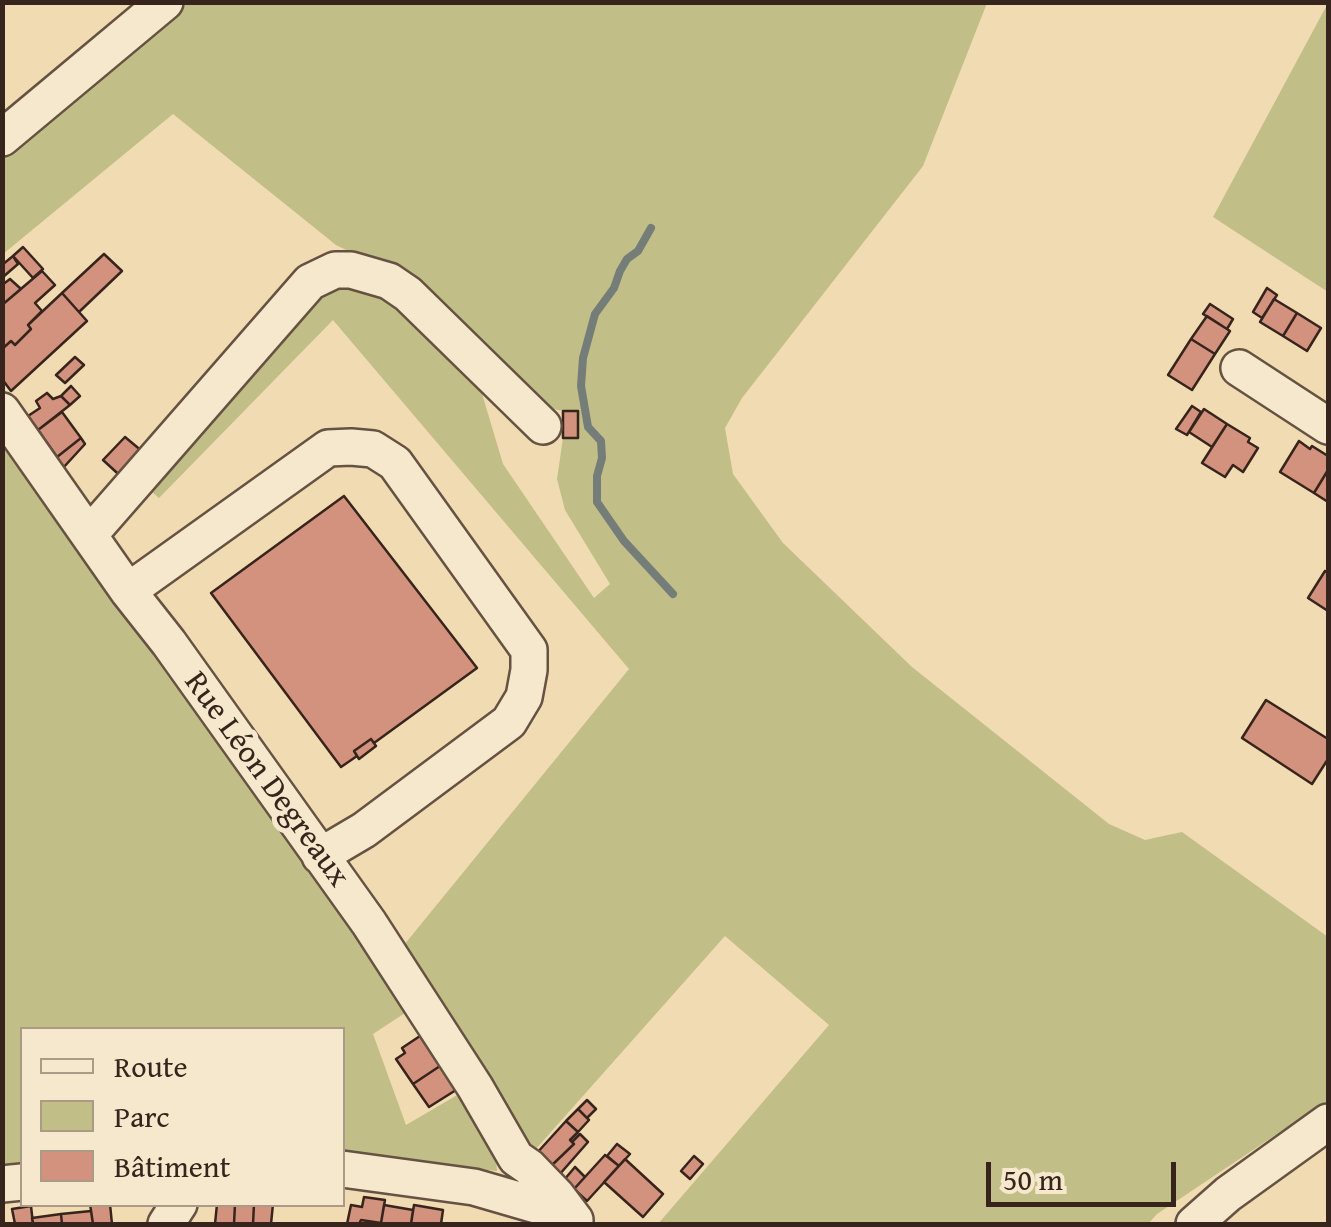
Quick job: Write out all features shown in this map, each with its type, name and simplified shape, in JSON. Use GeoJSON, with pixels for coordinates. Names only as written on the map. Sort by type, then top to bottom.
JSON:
{"type":"FeatureCollection","features":[{"type":"Feature","properties":{"kind":"street"},"geometry":{"type":"LineString","coordinates":[[2,138],[165,2]]}},
{"type":"Feature","properties":{"kind":"street"},"geometry":{"type":"LineString","coordinates":[[88,535],[310,282],[335,270],[351,270],[389,281],[408,294],[543,426]]}},
{"type":"Feature","properties":{"kind":"street"},"geometry":{"type":"LineString","coordinates":[[1239,368],[1328,426]]}},
{"type":"Feature","properties":{"kind":"street","name":"Rue Léon Degreaux"},"geometry":{"type":"LineString","coordinates":[[2,411],[369,924],[475,1087],[516,1158],[530,1166],[571,1218]]}},
{"type":"Feature","properties":{"kind":"street"},"geometry":{"type":"LineString","coordinates":[[128,591],[328,448],[373,449],[395,463],[530,650],[530,670],[524,697],[508,722],[364,830],[320,856]]}},
{"type":"Feature","properties":{"kind":"street"},"geometry":{"type":"LineString","coordinates":[[1194,1224],[1228,1194],[1328,1122]]}},
{"type":"Feature","properties":{"kind":"street"},"geometry":{"type":"LineString","coordinates":[[508,1195],[516,1158]]}},
{"type":"Feature","properties":{"kind":"street"},"geometry":{"type":"LineString","coordinates":[[345,1169],[474,1187],[571,1218]]}},
{"type":"Feature","properties":{"kind":"green space"},"geometry":{"type":"Polygon","coordinates":[[[188,3],[987,3],[923,166],[742,398],[725,428],[733,474],[783,543],[912,667],[1109,824],[1145,840],[1182,832],[1328,937],[1328,1100],[1157,1214],[1148,1224],[658,1224],[829,1025],[725,936],[535,1150],[404,945],[629,669],[333,320],[159,498],[144,485],[326,279],[403,301],[480,387],[503,464],[594,598],[610,584],[565,510],[557,479],[563,438],[578,438],[578,411],[539,406],[387,270],[336,245],[173,114],[3,254],[3,155],[188,3]]]}},
{"type":"Feature","properties":{"kind":"green space"},"geometry":{"type":"Polygon","coordinates":[[[1328,3],[1328,292],[1213,217],[1328,3]]]}},
{"type":"Feature","properties":{"kind":"green space"},"geometry":{"type":"Polygon","coordinates":[[[2,440],[408,1011],[373,1034],[406,1125],[459,1094],[496,1157],[497,1171],[345,1155],[345,1027],[20,1027],[20,1168],[3,1170],[2,440]]]}},
{"type":"Feature","properties":{"kind":"building"},"geometry":{"type":"Polygon","coordinates":[[[23,247],[43,269],[33,278],[13,256],[23,247]]]}},
{"type":"Feature","properties":{"kind":"building"},"geometry":{"type":"Polygon","coordinates":[[[104,254],[122,271],[79,312],[62,293],[104,254]]]}},
{"type":"Feature","properties":{"kind":"building"},"geometry":{"type":"Polygon","coordinates":[[[13,256],[18,264],[3,277],[2,265],[13,256]]]}},
{"type":"Feature","properties":{"kind":"building"},"geometry":{"type":"Polygon","coordinates":[[[42,271],[55,285],[35,303],[42,311],[15,345],[11,341],[2,349],[2,305],[42,271]]]}},
{"type":"Feature","properties":{"kind":"building"},"geometry":{"type":"Polygon","coordinates":[[[10,279],[21,289],[2,305],[2,285],[10,279]]]}},
{"type":"Feature","properties":{"kind":"building"},"geometry":{"type":"Polygon","coordinates":[[[1267,288],[1277,295],[1262,318],[1253,312],[1267,288]]]}},
{"type":"Feature","properties":{"kind":"building"},"geometry":{"type":"Polygon","coordinates":[[[62,293],[87,321],[11,391],[2,379],[2,349],[11,341],[15,345],[31,329],[28,325],[62,293]]]}},
{"type":"Feature","properties":{"kind":"building"},"geometry":{"type":"Polygon","coordinates":[[[1274,299],[1297,313],[1283,336],[1260,322],[1274,299]]]}},
{"type":"Feature","properties":{"kind":"building"},"geometry":{"type":"Polygon","coordinates":[[[1210,304],[1233,319],[1227,329],[1203,314],[1210,304]]]}},
{"type":"Feature","properties":{"kind":"building"},"geometry":{"type":"Polygon","coordinates":[[[1297,313],[1321,328],[1307,351],[1283,336],[1297,313]]]}},
{"type":"Feature","properties":{"kind":"building"},"geometry":{"type":"Polygon","coordinates":[[[1207,316],[1230,331],[1215,354],[1191,339],[1207,316]]]}},
{"type":"Feature","properties":{"kind":"building"},"geometry":{"type":"Polygon","coordinates":[[[1191,339],[1215,354],[1192,390],[1168,375],[1191,339]]]}},
{"type":"Feature","properties":{"kind":"building"},"geometry":{"type":"Polygon","coordinates":[[[75,357],[84,365],[65,383],[56,375],[75,357]]]}},
{"type":"Feature","properties":{"kind":"building"},"geometry":{"type":"Polygon","coordinates":[[[71,386],[80,396],[70,405],[61,396],[71,386]]]}},
{"type":"Feature","properties":{"kind":"building"},"geometry":{"type":"Polygon","coordinates":[[[47,393],[53,399],[61,396],[70,405],[38,430],[28,416],[40,408],[36,401],[47,393]]]}},
{"type":"Feature","properties":{"kind":"building"},"geometry":{"type":"Polygon","coordinates":[[[1192,406],[1201,412],[1187,435],[1176,429],[1192,406]]]}},
{"type":"Feature","properties":{"kind":"building"},"geometry":{"type":"Polygon","coordinates":[[[1204,409],[1227,424],[1212,447],[1189,432],[1204,409]]]}},
{"type":"Feature","properties":{"kind":"building"},"geometry":{"type":"Polygon","coordinates":[[[563,411],[578,411],[578,438],[563,438],[563,411]]]}},
{"type":"Feature","properties":{"kind":"building"},"geometry":{"type":"Polygon","coordinates":[[[62,412],[81,438],[57,457],[38,430],[62,412]]]}},
{"type":"Feature","properties":{"kind":"building"},"geometry":{"type":"Polygon","coordinates":[[[1227,424],[1250,438],[1248,442],[1258,448],[1243,472],[1233,465],[1225,477],[1202,463],[1227,424]]]}},
{"type":"Feature","properties":{"kind":"building"},"geometry":{"type":"Polygon","coordinates":[[[125,437],[149,457],[127,482],[103,460],[125,437]]]}},
{"type":"Feature","properties":{"kind":"building"},"geometry":{"type":"Polygon","coordinates":[[[81,438],[85,444],[63,468],[57,457],[81,438]]]}},
{"type":"Feature","properties":{"kind":"building"},"geometry":{"type":"Polygon","coordinates":[[[1299,441],[1328,456],[1328,470],[1314,493],[1280,472],[1299,441]]]}},
{"type":"Feature","properties":{"kind":"building"},"geometry":{"type":"Polygon","coordinates":[[[1328,470],[1328,502],[1314,493],[1328,470]]]}},
{"type":"Feature","properties":{"kind":"building"},"geometry":{"type":"Polygon","coordinates":[[[344,496],[477,668],[374,743],[371,739],[354,751],[357,756],[341,767],[211,593],[344,496]]]}},
{"type":"Feature","properties":{"kind":"building"},"geometry":{"type":"Polygon","coordinates":[[[1325,571],[1328,573],[1328,611],[1308,598],[1325,571]]]}},
{"type":"Feature","properties":{"kind":"building"},"geometry":{"type":"Polygon","coordinates":[[[1266,700],[1328,739],[1328,759],[1312,784],[1242,738],[1266,700]]]}},
{"type":"Feature","properties":{"kind":"building"},"geometry":{"type":"Polygon","coordinates":[[[371,739],[376,746],[359,759],[354,751],[371,739]]]}},
{"type":"Feature","properties":{"kind":"building"},"geometry":{"type":"Polygon","coordinates":[[[420,1036],[440,1066],[413,1084],[396,1059],[405,1053],[402,1048],[420,1036]]]}},
{"type":"Feature","properties":{"kind":"building"},"geometry":{"type":"Polygon","coordinates":[[[440,1066],[456,1090],[429,1107],[413,1084],[440,1066]]]}},
{"type":"Feature","properties":{"kind":"building"},"geometry":{"type":"Polygon","coordinates":[[[587,1100],[596,1109],[587,1118],[578,1109],[587,1100]]]}},
{"type":"Feature","properties":{"kind":"building"},"geometry":{"type":"Polygon","coordinates":[[[578,1109],[589,1120],[578,1132],[566,1121],[578,1109]]]}},
{"type":"Feature","properties":{"kind":"building"},"geometry":{"type":"Polygon","coordinates":[[[566,1121],[578,1132],[570,1140],[574,1144],[550,1167],[536,1154],[566,1121]]]}},
{"type":"Feature","properties":{"kind":"building"},"geometry":{"type":"Polygon","coordinates":[[[580,1134],[588,1142],[559,1175],[550,1167],[580,1134]]]}},
{"type":"Feature","properties":{"kind":"building"},"geometry":{"type":"Polygon","coordinates":[[[617,1144],[630,1154],[619,1166],[607,1156],[617,1144]]]}},
{"type":"Feature","properties":{"kind":"building"},"geometry":{"type":"Polygon","coordinates":[[[605,1155],[619,1166],[587,1201],[574,1189],[605,1155]]]}},
{"type":"Feature","properties":{"kind":"building"},"geometry":{"type":"Polygon","coordinates":[[[694,1156],[703,1164],[690,1179],[681,1171],[694,1156]]]}},
{"type":"Feature","properties":{"kind":"building"},"geometry":{"type":"Polygon","coordinates":[[[625,1159],[663,1194],[643,1217],[604,1182],[625,1159]]]}},
{"type":"Feature","properties":{"kind":"building"},"geometry":{"type":"Polygon","coordinates":[[[575,1167],[585,1177],[574,1189],[564,1180],[575,1167]]]}},
{"type":"Feature","properties":{"kind":"building"},"geometry":{"type":"Polygon","coordinates":[[[364,1197],[385,1200],[381,1223],[361,1220],[359,1224],[347,1224],[351,1205],[362,1207],[364,1197]]]}},
{"type":"Feature","properties":{"kind":"building"},"geometry":{"type":"Polygon","coordinates":[[[384,1205],[413,1210],[411,1224],[359,1224],[361,1220],[381,1223],[384,1205]]]}},
{"type":"Feature","properties":{"kind":"building"},"geometry":{"type":"Polygon","coordinates":[[[414,1205],[443,1210],[441,1224],[411,1224],[414,1205]]]}},
{"type":"Feature","properties":{"kind":"building"},"geometry":{"type":"Polygon","coordinates":[[[31,1207],[33,1224],[15,1224],[12,1209],[31,1207]]]}},
{"type":"Feature","properties":{"kind":"building"},"geometry":{"type":"Polygon","coordinates":[[[90,1207],[110,1207],[112,1224],[93,1224],[90,1207]]]}},
{"type":"Feature","properties":{"kind":"building"},"geometry":{"type":"Polygon","coordinates":[[[217,1207],[235,1207],[234,1224],[215,1224],[217,1207]]]}},
{"type":"Feature","properties":{"kind":"building"},"geometry":{"type":"Polygon","coordinates":[[[235,1207],[254,1207],[253,1224],[234,1224],[235,1207]]]}},
{"type":"Feature","properties":{"kind":"building"},"geometry":{"type":"Polygon","coordinates":[[[254,1207],[273,1207],[271,1224],[253,1224],[254,1207]]]}},
{"type":"Feature","properties":{"kind":"building"},"geometry":{"type":"Polygon","coordinates":[[[91,1211],[93,1224],[62,1224],[61,1214],[91,1211]]]}},
{"type":"Feature","properties":{"kind":"building"},"geometry":{"type":"Polygon","coordinates":[[[61,1214],[62,1224],[33,1224],[32,1218],[61,1214]]]}},
{"type":"Feature","properties":{"kind":"waterway"},"geometry":{"type":"LineString","coordinates":[[651,228],[638,251],[627,259],[614,288],[595,314],[583,358],[581,386],[588,427],[601,441],[597,502],[624,541],[673,594]]}}]}
